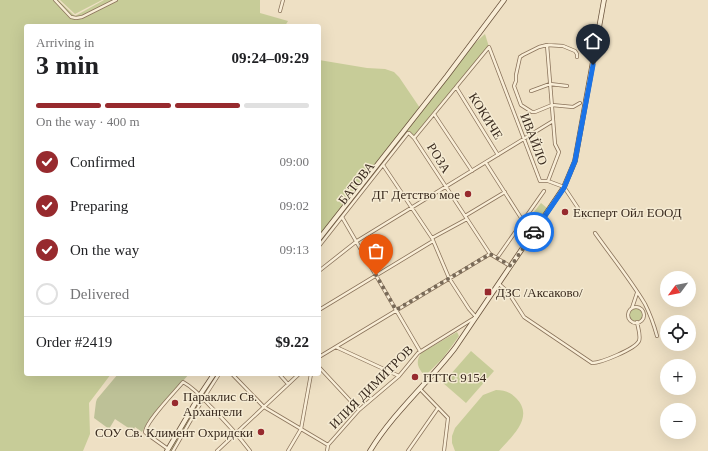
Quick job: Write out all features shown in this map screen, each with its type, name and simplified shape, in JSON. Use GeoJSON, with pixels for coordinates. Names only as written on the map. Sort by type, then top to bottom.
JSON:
{"type":"FeatureCollection","features":[{"type":"Feature","properties":{"kind":"main road"},"geometry":{"type":"LineString","coordinates":[[321,236],[447,76],[504,0]]}},
{"type":"Feature","properties":{"kind":"main road"},"geometry":{"type":"LineString","coordinates":[[371,451],[379,437],[390,423],[445,361],[564,188],[575,161],[604,0]]}},
{"type":"Feature","properties":{"kind":"main road"},"geometry":{"type":"LineString","coordinates":[[169,450],[202,397],[213,376]]}},
{"type":"Feature","properties":{"kind":"street"},"geometry":{"type":"LineString","coordinates":[[55,0],[71,17],[76,18],[82,17],[116,0]]}},
{"type":"Feature","properties":{"kind":"street"},"geometry":{"type":"LineString","coordinates":[[280,11],[283,0]]}},
{"type":"Feature","properties":{"kind":"street"},"geometry":{"type":"LineString","coordinates":[[547,45],[555,144],[559,152],[548,181]]}},
{"type":"Feature","properties":{"kind":"street"},"geometry":{"type":"LineString","coordinates":[[576,57],[577,54],[575,51],[563,46],[547,45],[539,47],[522,56],[520,59],[514,86],[522,106],[534,112],[552,105],[573,106],[580,103]]}},
{"type":"Feature","properties":{"kind":"street","name":"ИВАЙЛО"},"geometry":{"type":"LineString","coordinates":[[456,87],[489,47],[540,180],[548,181],[564,188]]}},
{"type":"Feature","properties":{"kind":"street"},"geometry":{"type":"LineString","coordinates":[[531,91],[550,84],[567,86]]}},
{"type":"Feature","properties":{"kind":"street"},"geometry":{"type":"LineString","coordinates":[[414,138],[456,87]]}},
{"type":"Feature","properties":{"kind":"street","name":"КОКИЧЕ"},"geometry":{"type":"LineString","coordinates":[[456,87],[498,155]]}},
{"type":"Feature","properties":{"kind":"street"},"geometry":{"type":"LineString","coordinates":[[434,114],[472,171]]}},
{"type":"Feature","properties":{"kind":"street"},"geometry":{"type":"LineString","coordinates":[[321,270],[357,241],[553,121]]}},
{"type":"Feature","properties":{"kind":"street","name":"РОЗА"},"geometry":{"type":"LineString","coordinates":[[409,133],[414,138],[490,254],[511,266]]}},
{"type":"Feature","properties":{"kind":"street","name":"БАТОВА"},"geometry":{"type":"LineString","coordinates":[[321,243],[409,133]]}},
{"type":"Feature","properties":{"kind":"street"},"geometry":{"type":"LineString","coordinates":[[486,163],[523,221]]}},
{"type":"Feature","properties":{"kind":"street"},"geometry":{"type":"LineString","coordinates":[[383,165],[433,239],[449,278],[469,310],[476,317]]}},
{"type":"Feature","properties":{"kind":"street"},"geometry":{"type":"LineString","coordinates":[[564,188],[584,217]]}},
{"type":"Feature","properties":{"kind":"street"},"geometry":{"type":"LineString","coordinates":[[497,258],[544,191]]}},
{"type":"Feature","properties":{"kind":"street"},"geometry":{"type":"LineString","coordinates":[[321,309],[505,192]]}},
{"type":"Feature","properties":{"kind":"street"},"geometry":{"type":"LineString","coordinates":[[342,217],[420,351]]}},
{"type":"Feature","properties":{"kind":"street"},"geometry":{"type":"LineString","coordinates":[[595,233],[645,305],[657,336]]}},
{"type":"Feature","properties":{"kind":"street"},"geometry":{"type":"LineString","coordinates":[[321,356],[490,254]]}},
{"type":"Feature","properties":{"kind":"street"},"geometry":{"type":"LineString","coordinates":[[499,284],[508,292],[524,317],[592,363],[618,355],[635,345],[639,338],[637,322]]}},
{"type":"Feature","properties":{"kind":"street"},"geometry":{"type":"LineString","coordinates":[[634,307],[637,292]]}},
{"type":"Feature","properties":{"kind":"street"},"geometry":{"type":"LineString","coordinates":[[645,305],[641,304],[634,307],[629,312],[629,317],[632,321],[637,322],[650,315]]}},
{"type":"Feature","properties":{"kind":"street"},"geometry":{"type":"LineString","coordinates":[[634,307],[638,307],[642,310],[644,315],[642,320]]}},
{"type":"Feature","properties":{"kind":"street","name":"ИЛИЯ ДИМИТРОВ"},"geometry":{"type":"LineString","coordinates":[[327,451],[328,445],[359,410],[399,376],[420,351],[476,317]]}},
{"type":"Feature","properties":{"kind":"street"},"geometry":{"type":"LineString","coordinates":[[336,347],[399,376]]}},
{"type":"Feature","properties":{"kind":"street"},"geometry":{"type":"LineString","coordinates":[[321,368],[359,410]]}},
{"type":"Feature","properties":{"kind":"street"},"geometry":{"type":"LineString","coordinates":[[202,397],[218,376]]}},
{"type":"Feature","properties":{"kind":"street"},"geometry":{"type":"LineString","coordinates":[[234,376],[264,407],[328,445]]}},
{"type":"Feature","properties":{"kind":"street"},"geometry":{"type":"LineString","coordinates":[[281,376],[288,384]]}},
{"type":"Feature","properties":{"kind":"street"},"geometry":{"type":"LineString","coordinates":[[217,451],[297,376]]}},
{"type":"Feature","properties":{"kind":"street"},"geometry":{"type":"LineString","coordinates":[[288,451],[301,429],[311,376]]}},
{"type":"Feature","properties":{"kind":"street"},"geometry":{"type":"LineString","coordinates":[[169,450],[147,434],[145,432],[146,427],[183,382],[189,385],[202,397],[236,433],[250,451]]}},
{"type":"Feature","properties":{"kind":"street"},"geometry":{"type":"LineString","coordinates":[[420,389],[447,416],[448,420],[444,451]]}},
{"type":"Feature","properties":{"kind":"street"},"geometry":{"type":"LineString","coordinates":[[408,451],[438,408]]}},
{"type":"Feature","properties":{"kind":"green space"},"geometry":{"type":"Polygon","coordinates":[[[0,0],[58,0],[75,16],[104,0],[260,0],[260,13],[288,21],[286,24],[24,24],[24,376],[109,376],[89,403],[90,434],[83,451],[0,451],[0,0]]]}},
{"type":"Feature","properties":{"kind":"green space"},"geometry":{"type":"Polygon","coordinates":[[[60,0],[102,0],[75,14],[60,0]]]}},
{"type":"Feature","properties":{"kind":"green space"},"geometry":{"type":"Polygon","coordinates":[[[485,34],[489,47],[414,138],[409,133],[321,243],[321,238],[474,44],[485,34]]]}},
{"type":"Feature","properties":{"kind":"green space"},"geometry":{"type":"Polygon","coordinates":[[[321,60],[367,68],[385,69],[394,72],[420,108],[321,233],[321,60]]]}},
{"type":"Feature","properties":{"kind":"green space"},"geometry":{"type":"Polygon","coordinates":[[[541,203],[547,208],[537,222],[530,217],[541,203]]]}},
{"type":"Feature","properties":{"kind":"green space"},"geometry":{"type":"Polygon","coordinates":[[[636,307],[643,312],[644,315],[639,322],[636,323],[629,318],[628,315],[633,308],[636,307]]]}},
{"type":"Feature","properties":{"kind":"green space"},"geometry":{"type":"Polygon","coordinates":[[[457,332],[459,336],[443,358],[425,376],[418,365],[418,360],[421,353],[457,332]]]}},
{"type":"Feature","properties":{"kind":"green space"},"geometry":{"type":"Polygon","coordinates":[[[471,351],[494,371],[466,403],[443,383],[471,351]]]}},
{"type":"Feature","properties":{"kind":"green space"},"geometry":{"type":"Polygon","coordinates":[[[116,376],[187,376],[148,421],[142,432],[135,427],[133,431],[115,419],[109,429],[94,418],[97,399],[116,376]]]}},
{"type":"Feature","properties":{"kind":"green space"},"geometry":{"type":"Polygon","coordinates":[[[215,376],[218,376],[173,451],[170,451],[215,376]]]}},
{"type":"Feature","properties":{"kind":"green space"},"geometry":{"type":"Polygon","coordinates":[[[496,390],[511,394],[521,405],[523,412],[520,426],[499,451],[455,451],[452,443],[452,436],[455,428],[483,395],[496,390]]]}},
{"type":"Feature","properties":{"kind":"way so far"},"geometry":{"type":"LineString","coordinates":[[376,275],[396,310],[490,254],[511,266],[534,232]]}},
{"type":"Feature","properties":{"kind":"place","name":"ДГ Детство мое"},"geometry":{"type":"Point","coordinates":[468,194]}},
{"type":"Feature","properties":{"kind":"place","name":"Експерт Ойл ЕООД"},"geometry":{"type":"Point","coordinates":[565,212]}},
{"type":"Feature","properties":{"kind":"place","name":"ДЗС /Аксаково/"},"geometry":{"type":"Point","coordinates":[488,292]}},
{"type":"Feature","properties":{"kind":"place","name":"ПТТС 9154"},"geometry":{"type":"Point","coordinates":[415,377]}},
{"type":"Feature","properties":{"kind":"place","name":"Параклис Св. Архангели"},"geometry":{"type":"Point","coordinates":[175,403]}},
{"type":"Feature","properties":{"kind":"place","name":"СОУ Св. Климент Охридски"},"geometry":{"type":"Point","coordinates":[261,432]}},
{"type":"Feature","properties":{"kind":"route"},"geometry":{"type":"LineString","coordinates":[[534,232],[564,188],[575,161],[593,65]]}}]}
